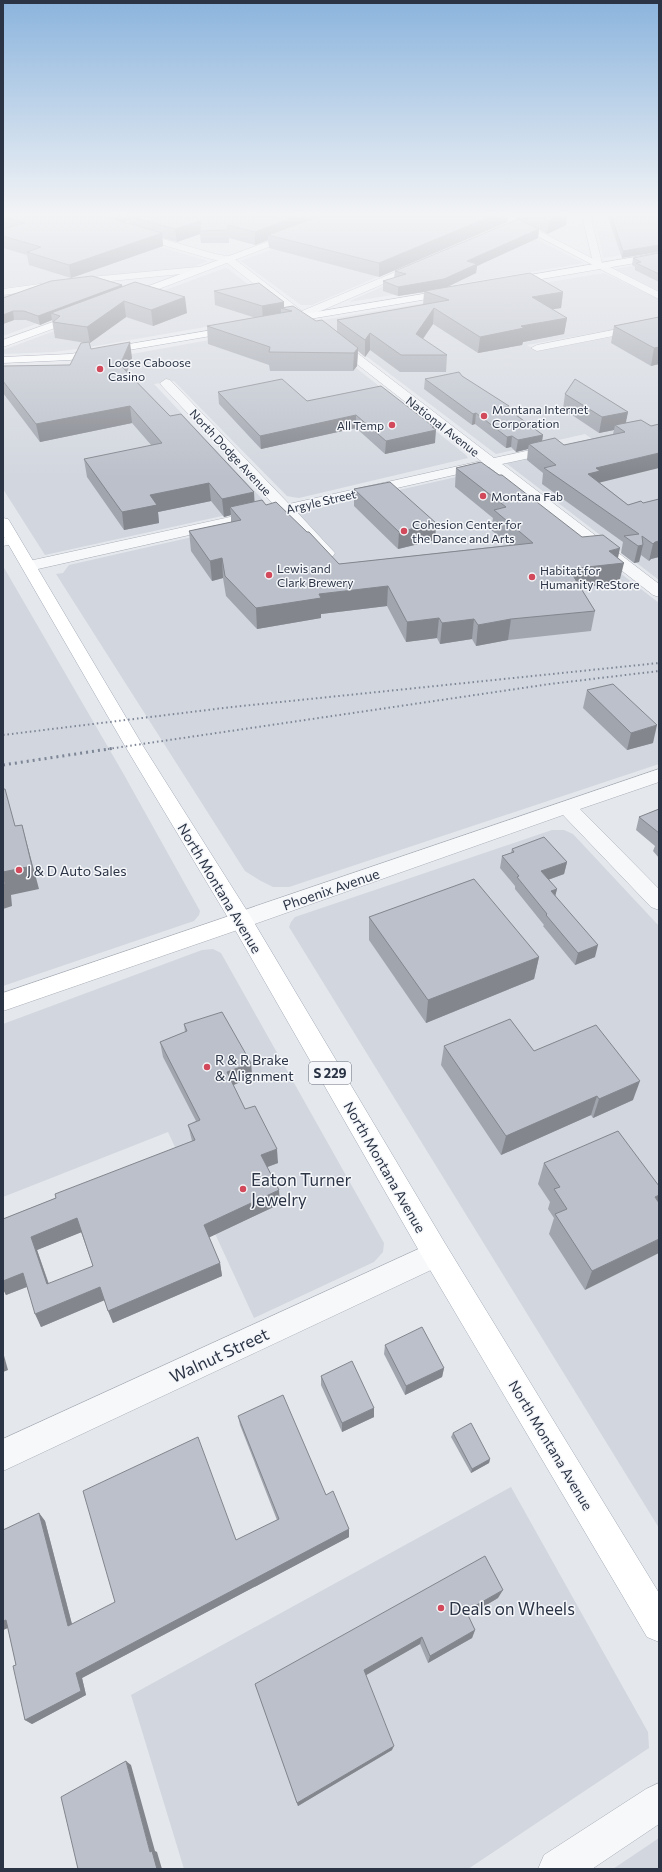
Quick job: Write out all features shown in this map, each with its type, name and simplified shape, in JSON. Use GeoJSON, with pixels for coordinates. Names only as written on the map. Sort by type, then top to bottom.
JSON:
{"type":"FeatureCollection","features":[{"type":"Feature","properties":{"kind":"main road"},"geometry":{"type":"LineString","coordinates":[[268,323],[386,302]]}},
{"type":"Feature","properties":{"kind":"main road"},"geometry":{"type":"LineString","coordinates":[[3,344],[93,311]]}},
{"type":"Feature","properties":{"kind":"main road"},"geometry":{"type":"LineString","coordinates":[[3,360],[70,357],[246,327]]}},
{"type":"Feature","properties":{"kind":"main road","name":"North Montana Avenue"},"geometry":{"type":"LineString","coordinates":[[6,534],[29,566],[134,746],[241,920],[436,1254],[659,1625]]}},
{"type":"Feature","properties":{"kind":"main road","name":"Phoenix Avenue"},"geometry":{"type":"LineString","coordinates":[[3,1002],[241,920]]}},
{"type":"Feature","properties":{"kind":"street","name":"National Avenue"},"geometry":{"type":"LineString","coordinates":[[285,302],[490,463],[659,592]]}},
{"type":"Feature","properties":{"kind":"street"},"geometry":{"type":"LineString","coordinates":[[303,316],[334,302]]}},
{"type":"Feature","properties":{"kind":"street"},"geometry":{"type":"LineString","coordinates":[[537,348],[659,324]]}},
{"type":"Feature","properties":{"kind":"street","name":"North Dodge Avenue"},"geometry":{"type":"LineString","coordinates":[[166,383],[284,509],[337,563]]}},
{"type":"Feature","properties":{"kind":"street","name":"Argyle Street"},"geometry":{"type":"LineString","coordinates":[[29,566],[574,444]]}},
{"type":"Feature","properties":{"kind":"street","name":"Phoenix Avenue"},"geometry":{"type":"LineString","coordinates":[[241,920],[659,775]]}},
{"type":"Feature","properties":{"kind":"street"},"geometry":{"type":"LineString","coordinates":[[566,807],[659,902]]}},
{"type":"Feature","properties":{"kind":"street","name":"Walnut Street"},"geometry":{"type":"LineString","coordinates":[[3,1455],[436,1254]]}},
{"type":"Feature","properties":{"kind":"street"},"geometry":{"type":"LineString","coordinates":[[558,1869],[659,1802]]}},
{"type":"Feature","properties":{"kind":"shaded area"},"geometry":{"type":"Polygon","coordinates":[[[3,302],[58,302],[77,309],[3,336],[3,302]]]}},
{"type":"Feature","properties":{"kind":"shaded area"},"geometry":{"type":"Polygon","coordinates":[[[132,302],[272,302],[286,313],[54,352],[3,354],[3,350],[132,302]]]}},
{"type":"Feature","properties":{"kind":"shaded area"},"geometry":{"type":"Polygon","coordinates":[[[297,302],[318,302],[312,305],[301,305],[297,302]]]}},
{"type":"Feature","properties":{"kind":"shaded area"},"geometry":{"type":"Polygon","coordinates":[[[428,302],[659,302],[659,321],[527,345],[538,351],[659,328],[659,580],[506,463],[598,443],[585,434],[496,454],[321,322],[323,320],[428,302]]]}},
{"type":"Feature","properties":{"kind":"shaded area"},"geometry":{"type":"Polygon","coordinates":[[[298,324],[302,325],[468,458],[299,498],[287,496],[174,381],[154,384],[264,501],[258,508],[45,555],[3,489],[3,368],[82,363],[298,324]]]}},
{"type":"Feature","properties":{"kind":"shaded area"},"geometry":{"type":"Polygon","coordinates":[[[487,470],[659,603],[659,764],[289,887],[273,887],[261,881],[245,871],[56,574],[63,573],[69,565],[487,470]]]}},
{"type":"Feature","properties":{"kind":"shaded area"},"geometry":{"type":"Polygon","coordinates":[[[3,566],[123,773],[200,911],[199,915],[194,921],[3,986],[3,566]]]}},
{"type":"Feature","properties":{"kind":"shaded area"},"geometry":{"type":"Polygon","coordinates":[[[552,830],[564,830],[573,834],[659,926],[659,1528],[289,927],[295,917],[552,830]]]}},
{"type":"Feature","properties":{"kind":"shaded area"},"geometry":{"type":"Polygon","coordinates":[[[213,949],[221,953],[384,1243],[383,1252],[374,1262],[254,1318],[168,1132],[3,1197],[3,1024],[202,950],[213,949]]]}},
{"type":"Feature","properties":{"kind":"shaded area"},"geometry":{"type":"Polygon","coordinates":[[[511,1487],[648,1732],[649,1748],[468,1869],[184,1869],[131,1695],[511,1487]]]}},
{"type":"Feature","properties":{"kind":"shaded area"},"geometry":{"type":"Polygon","coordinates":[[[659,1838],[659,1869],[613,1869],[659,1838]]]}},
{"type":"Feature","properties":{"kind":"building"},"geometry":{"type":"Polygon","coordinates":[[[3,302],[75,302],[38,316],[24,311],[13,311],[3,315],[3,302]]]}},
{"type":"Feature","properties":{"kind":"building"},"geometry":{"type":"Polygon","coordinates":[[[80,302],[122,302],[87,327],[53,322],[60,316],[51,313],[80,302]]]}},
{"type":"Feature","properties":{"kind":"building"},"geometry":{"type":"Polygon","coordinates":[[[128,302],[171,302],[151,310],[128,302]]]}},
{"type":"Feature","properties":{"kind":"building"},"geometry":{"type":"Polygon","coordinates":[[[250,302],[282,302],[262,306],[250,302]]]}},
{"type":"Feature","properties":{"kind":"building"},"geometry":{"type":"Polygon","coordinates":[[[436,302],[541,302],[567,318],[521,326],[524,328],[480,337],[434,308],[416,334],[447,355],[401,355],[370,333],[365,340],[337,320],[436,302]]]}},
{"type":"Feature","properties":{"kind":"building"},"geometry":{"type":"Polygon","coordinates":[[[293,306],[316,321],[322,320],[358,348],[354,353],[269,352],[270,347],[207,326],[292,311],[281,308],[293,306]]]}},
{"type":"Feature","properties":{"kind":"building"},"geometry":{"type":"Polygon","coordinates":[[[659,317],[659,347],[654,348],[614,326],[659,317]]]}},
{"type":"Feature","properties":{"kind":"building"},"geometry":{"type":"Polygon","coordinates":[[[89,342],[91,349],[130,342],[120,365],[170,416],[181,414],[254,492],[222,499],[209,483],[150,495],[157,505],[122,512],[84,459],[162,443],[130,406],[36,424],[3,381],[3,366],[70,365],[81,343],[89,342]]]}},
{"type":"Feature","properties":{"kind":"building"},"geometry":{"type":"Polygon","coordinates":[[[459,372],[462,376],[509,406],[505,407],[543,435],[518,440],[512,436],[507,437],[476,413],[473,414],[425,379],[459,372]]]}},
{"type":"Feature","properties":{"kind":"building"},"geometry":{"type":"Polygon","coordinates":[[[282,379],[307,401],[381,386],[436,430],[386,441],[356,415],[260,436],[218,392],[282,379]]]}},
{"type":"Feature","properties":{"kind":"building"},"geometry":{"type":"Polygon","coordinates":[[[575,379],[628,412],[602,417],[565,394],[575,379]]]}},
{"type":"Feature","properties":{"kind":"building"},"geometry":{"type":"Polygon","coordinates":[[[641,420],[651,426],[659,424],[659,453],[596,468],[600,471],[588,474],[628,505],[641,501],[643,503],[659,499],[659,541],[653,544],[642,536],[643,545],[638,546],[624,536],[639,534],[544,468],[556,465],[529,444],[555,438],[564,445],[625,432],[615,425],[641,420]]]}},
{"type":"Feature","properties":{"kind":"building"},"geometry":{"type":"Polygon","coordinates":[[[481,462],[499,475],[502,475],[582,537],[603,535],[620,548],[609,551],[624,563],[569,569],[595,611],[511,619],[478,625],[474,619],[442,623],[439,618],[407,622],[388,586],[319,594],[321,598],[256,608],[225,576],[222,558],[210,561],[189,531],[241,520],[230,507],[262,500],[266,505],[276,502],[307,532],[309,532],[339,564],[533,543],[494,510],[506,507],[456,468],[481,462]]]}},
{"type":"Feature","properties":{"kind":"building"},"geometry":{"type":"Polygon","coordinates":[[[390,482],[436,523],[399,532],[354,489],[390,482]]]}},
{"type":"Feature","properties":{"kind":"building"},"geometry":{"type":"Polygon","coordinates":[[[613,684],[657,725],[631,733],[587,690],[613,684]]]}},
{"type":"Feature","properties":{"kind":"building"},"geometry":{"type":"Polygon","coordinates":[[[3,789],[5,789],[15,826],[22,825],[32,866],[3,872],[3,789]]]}},
{"type":"Feature","properties":{"kind":"building"},"geometry":{"type":"Polygon","coordinates":[[[659,809],[659,833],[639,817],[659,809]]]}},
{"type":"Feature","properties":{"kind":"building"},"geometry":{"type":"Polygon","coordinates":[[[544,837],[567,862],[541,871],[557,889],[551,891],[598,945],[578,953],[546,915],[547,914],[517,877],[519,876],[502,856],[514,852],[512,849],[544,837]]]}},
{"type":"Feature","properties":{"kind":"building"},"geometry":{"type":"Polygon","coordinates":[[[3,872],[5,884],[3,884],[3,872]]]}},
{"type":"Feature","properties":{"kind":"building"},"geometry":{"type":"Polygon","coordinates":[[[474,879],[539,957],[428,1000],[369,917],[474,879]]]}},
{"type":"Feature","properties":{"kind":"building"},"geometry":{"type":"Polygon","coordinates":[[[222,1012],[251,1063],[227,1072],[245,1109],[255,1106],[277,1149],[261,1155],[279,1190],[204,1225],[220,1263],[108,1311],[100,1287],[35,1314],[23,1273],[3,1281],[3,1219],[56,1198],[55,1194],[195,1140],[188,1125],[200,1120],[160,1042],[187,1031],[184,1024],[222,1012]],[[77,1218],[31,1237],[47,1284],[93,1266],[77,1218]]]}},
{"type":"Feature","properties":{"kind":"building"},"geometry":{"type":"Polygon","coordinates":[[[510,1019],[534,1051],[596,1025],[640,1081],[599,1099],[597,1096],[506,1136],[444,1046],[510,1019]]]}},
{"type":"Feature","properties":{"kind":"building"},"geometry":{"type":"Polygon","coordinates":[[[618,1131],[659,1186],[659,1195],[655,1197],[659,1203],[659,1239],[592,1271],[555,1214],[567,1209],[554,1189],[560,1187],[544,1163],[618,1131]]]}},
{"type":"Feature","properties":{"kind":"building"},"geometry":{"type":"Polygon","coordinates":[[[422,1327],[444,1368],[406,1386],[385,1345],[422,1327]]]}},
{"type":"Feature","properties":{"kind":"building"},"geometry":{"type":"Polygon","coordinates":[[[352,1361],[374,1408],[342,1423],[321,1376],[352,1361]]]}},
{"type":"Feature","properties":{"kind":"building"},"geometry":{"type":"Polygon","coordinates":[[[283,1395],[326,1495],[333,1491],[349,1529],[76,1673],[81,1691],[25,1720],[13,1666],[16,1665],[6,1620],[3,1621],[3,1530],[39,1513],[68,1626],[115,1602],[83,1491],[198,1437],[236,1540],[279,1519],[238,1416],[283,1395]]]}},
{"type":"Feature","properties":{"kind":"building"},"geometry":{"type":"Polygon","coordinates":[[[471,1423],[490,1459],[472,1469],[453,1433],[471,1423]]]}},
{"type":"Feature","properties":{"kind":"building"},"geometry":{"type":"Polygon","coordinates":[[[485,1556],[503,1590],[466,1611],[475,1630],[430,1656],[422,1637],[364,1670],[394,1746],[297,1803],[255,1684],[485,1556]]]}},
{"type":"Feature","properties":{"kind":"building"},"geometry":{"type":"Polygon","coordinates":[[[126,1761],[150,1852],[152,1851],[157,1869],[78,1869],[61,1797],[126,1761]]]}},
{"type":"Feature","properties":{"kind":"railway"},"geometry":{"type":"LineString","coordinates":[[3,735],[232,707],[659,663]]}},
{"type":"Feature","properties":{"kind":"railway"},"geometry":{"type":"LineString","coordinates":[[108,749],[550,684],[659,671]]}},
{"type":"Feature","properties":{"kind":"railway"},"geometry":{"type":"LineString","coordinates":[[3,765],[115,748]]}},
{"type":"Feature","properties":{"kind":"place","name":"Loose Caboose Casino"},"geometry":{"type":"Point","coordinates":[100,369]}},
{"type":"Feature","properties":{"kind":"place","name":"Montana Internet Corporation"},"geometry":{"type":"Point","coordinates":[484,416]}},
{"type":"Feature","properties":{"kind":"place","name":"All Temp"},"geometry":{"type":"Point","coordinates":[392,425]}},
{"type":"Feature","properties":{"kind":"place","name":"Montana Fab"},"geometry":{"type":"Point","coordinates":[483,496]}},
{"type":"Feature","properties":{"kind":"place","name":"Cohesion Center for the Dance and Arts"},"geometry":{"type":"Point","coordinates":[404,531]}},
{"type":"Feature","properties":{"kind":"place","name":"Lewis and Clark Brewery"},"geometry":{"type":"Point","coordinates":[269,575]}},
{"type":"Feature","properties":{"kind":"place","name":"Habitat for Humanity ReStore"},"geometry":{"type":"Point","coordinates":[532,577]}},
{"type":"Feature","properties":{"kind":"place","name":"J & D Auto Sales"},"geometry":{"type":"Point","coordinates":[19,870]}},
{"type":"Feature","properties":{"kind":"place","name":"R & R Brake & Alignment"},"geometry":{"type":"Point","coordinates":[207,1067]}},
{"type":"Feature","properties":{"kind":"place","name":"Eaton Turner Jewelry"},"geometry":{"type":"Point","coordinates":[243,1189]}},
{"type":"Feature","properties":{"kind":"place","name":"Deals on Wheels"},"geometry":{"type":"Point","coordinates":[441,1608]}}]}
